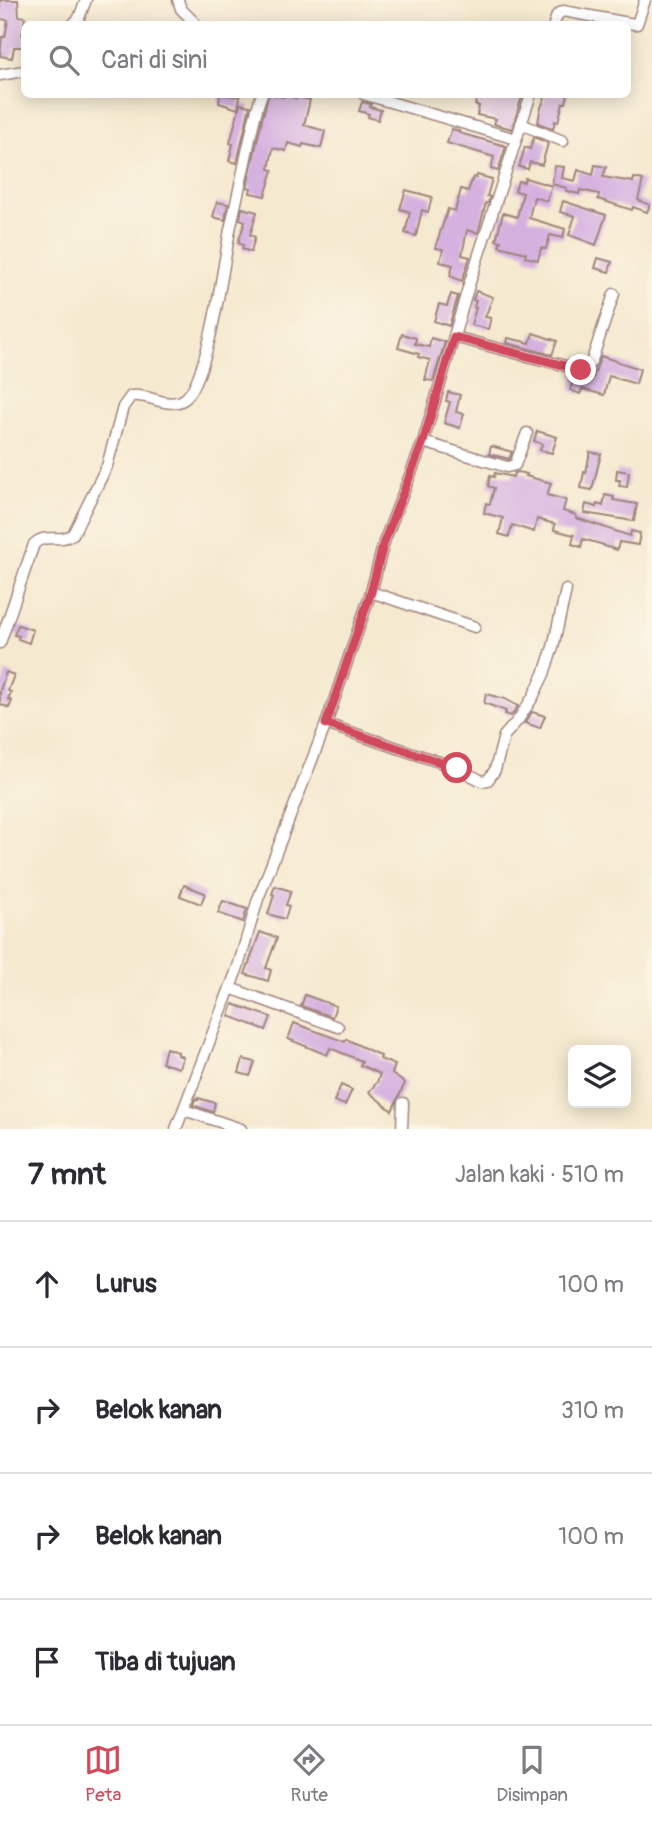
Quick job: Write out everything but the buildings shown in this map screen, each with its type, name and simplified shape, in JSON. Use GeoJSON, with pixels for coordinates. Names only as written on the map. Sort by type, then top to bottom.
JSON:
{"type":"FeatureCollection","features":[{"type":"Feature","properties":{"kind":"street"},"geometry":{"type":"LineString","coordinates":[[76,21],[86,0]]}},
{"type":"Feature","properties":{"kind":"street"},"geometry":{"type":"LineString","coordinates":[[178,0],[181,9],[193,21]]}},
{"type":"Feature","properties":{"kind":"street"},"geometry":{"type":"LineString","coordinates":[[631,23],[637,24],[645,0]]}},
{"type":"Feature","properties":{"kind":"street"},"geometry":{"type":"LineString","coordinates":[[555,21],[557,15],[563,11],[618,21]]}},
{"type":"Feature","properties":{"kind":"street"},"geometry":{"type":"LineString","coordinates":[[0,75],[21,72]]}},
{"type":"Feature","properties":{"kind":"street"},"geometry":{"type":"LineString","coordinates":[[0,643],[34,544],[40,539],[62,539],[73,534],[107,466],[127,401],[138,394],[160,401],[179,401],[185,399],[193,386],[209,343],[237,192],[261,98]]}},
{"type":"Feature","properties":{"kind":"street"},"geometry":{"type":"LineString","coordinates":[[377,98],[516,138]]}},
{"type":"Feature","properties":{"kind":"street"},"geometry":{"type":"LineString","coordinates":[[176,1129],[230,988],[258,899],[326,724],[371,592],[384,542],[423,442],[530,98]]}},
{"type":"Feature","properties":{"kind":"street"},"geometry":{"type":"LineString","coordinates":[[521,124],[563,141]]}},
{"type":"Feature","properties":{"kind":"street"},"geometry":{"type":"LineString","coordinates":[[454,337],[585,370],[592,360],[614,294]]}},
{"type":"Feature","properties":{"kind":"street"},"geometry":{"type":"LineString","coordinates":[[423,442],[507,467],[515,465],[527,433]]}},
{"type":"Feature","properties":{"kind":"street"},"geometry":{"type":"LineString","coordinates":[[326,724],[457,768],[482,781],[488,780],[495,770],[504,736],[533,697],[544,674],[566,590]]}},
{"type":"Feature","properties":{"kind":"street"},"geometry":{"type":"LineString","coordinates":[[371,592],[475,627]]}},
{"type":"Feature","properties":{"kind":"street"},"geometry":{"type":"LineString","coordinates":[[230,988],[338,1027]]}},
{"type":"Feature","properties":{"kind":"street"},"geometry":{"type":"LineString","coordinates":[[402,1129],[403,1103]]}},
{"type":"Feature","properties":{"kind":"street"},"geometry":{"type":"LineString","coordinates":[[184,1110],[241,1129]]}},
{"type":"Feature","properties":{"kind":"route"},"geometry":{"type":"LineString","coordinates":[[457,768],[326,724],[371,592],[384,542],[423,442],[454,337],[581,370]]}}]}
